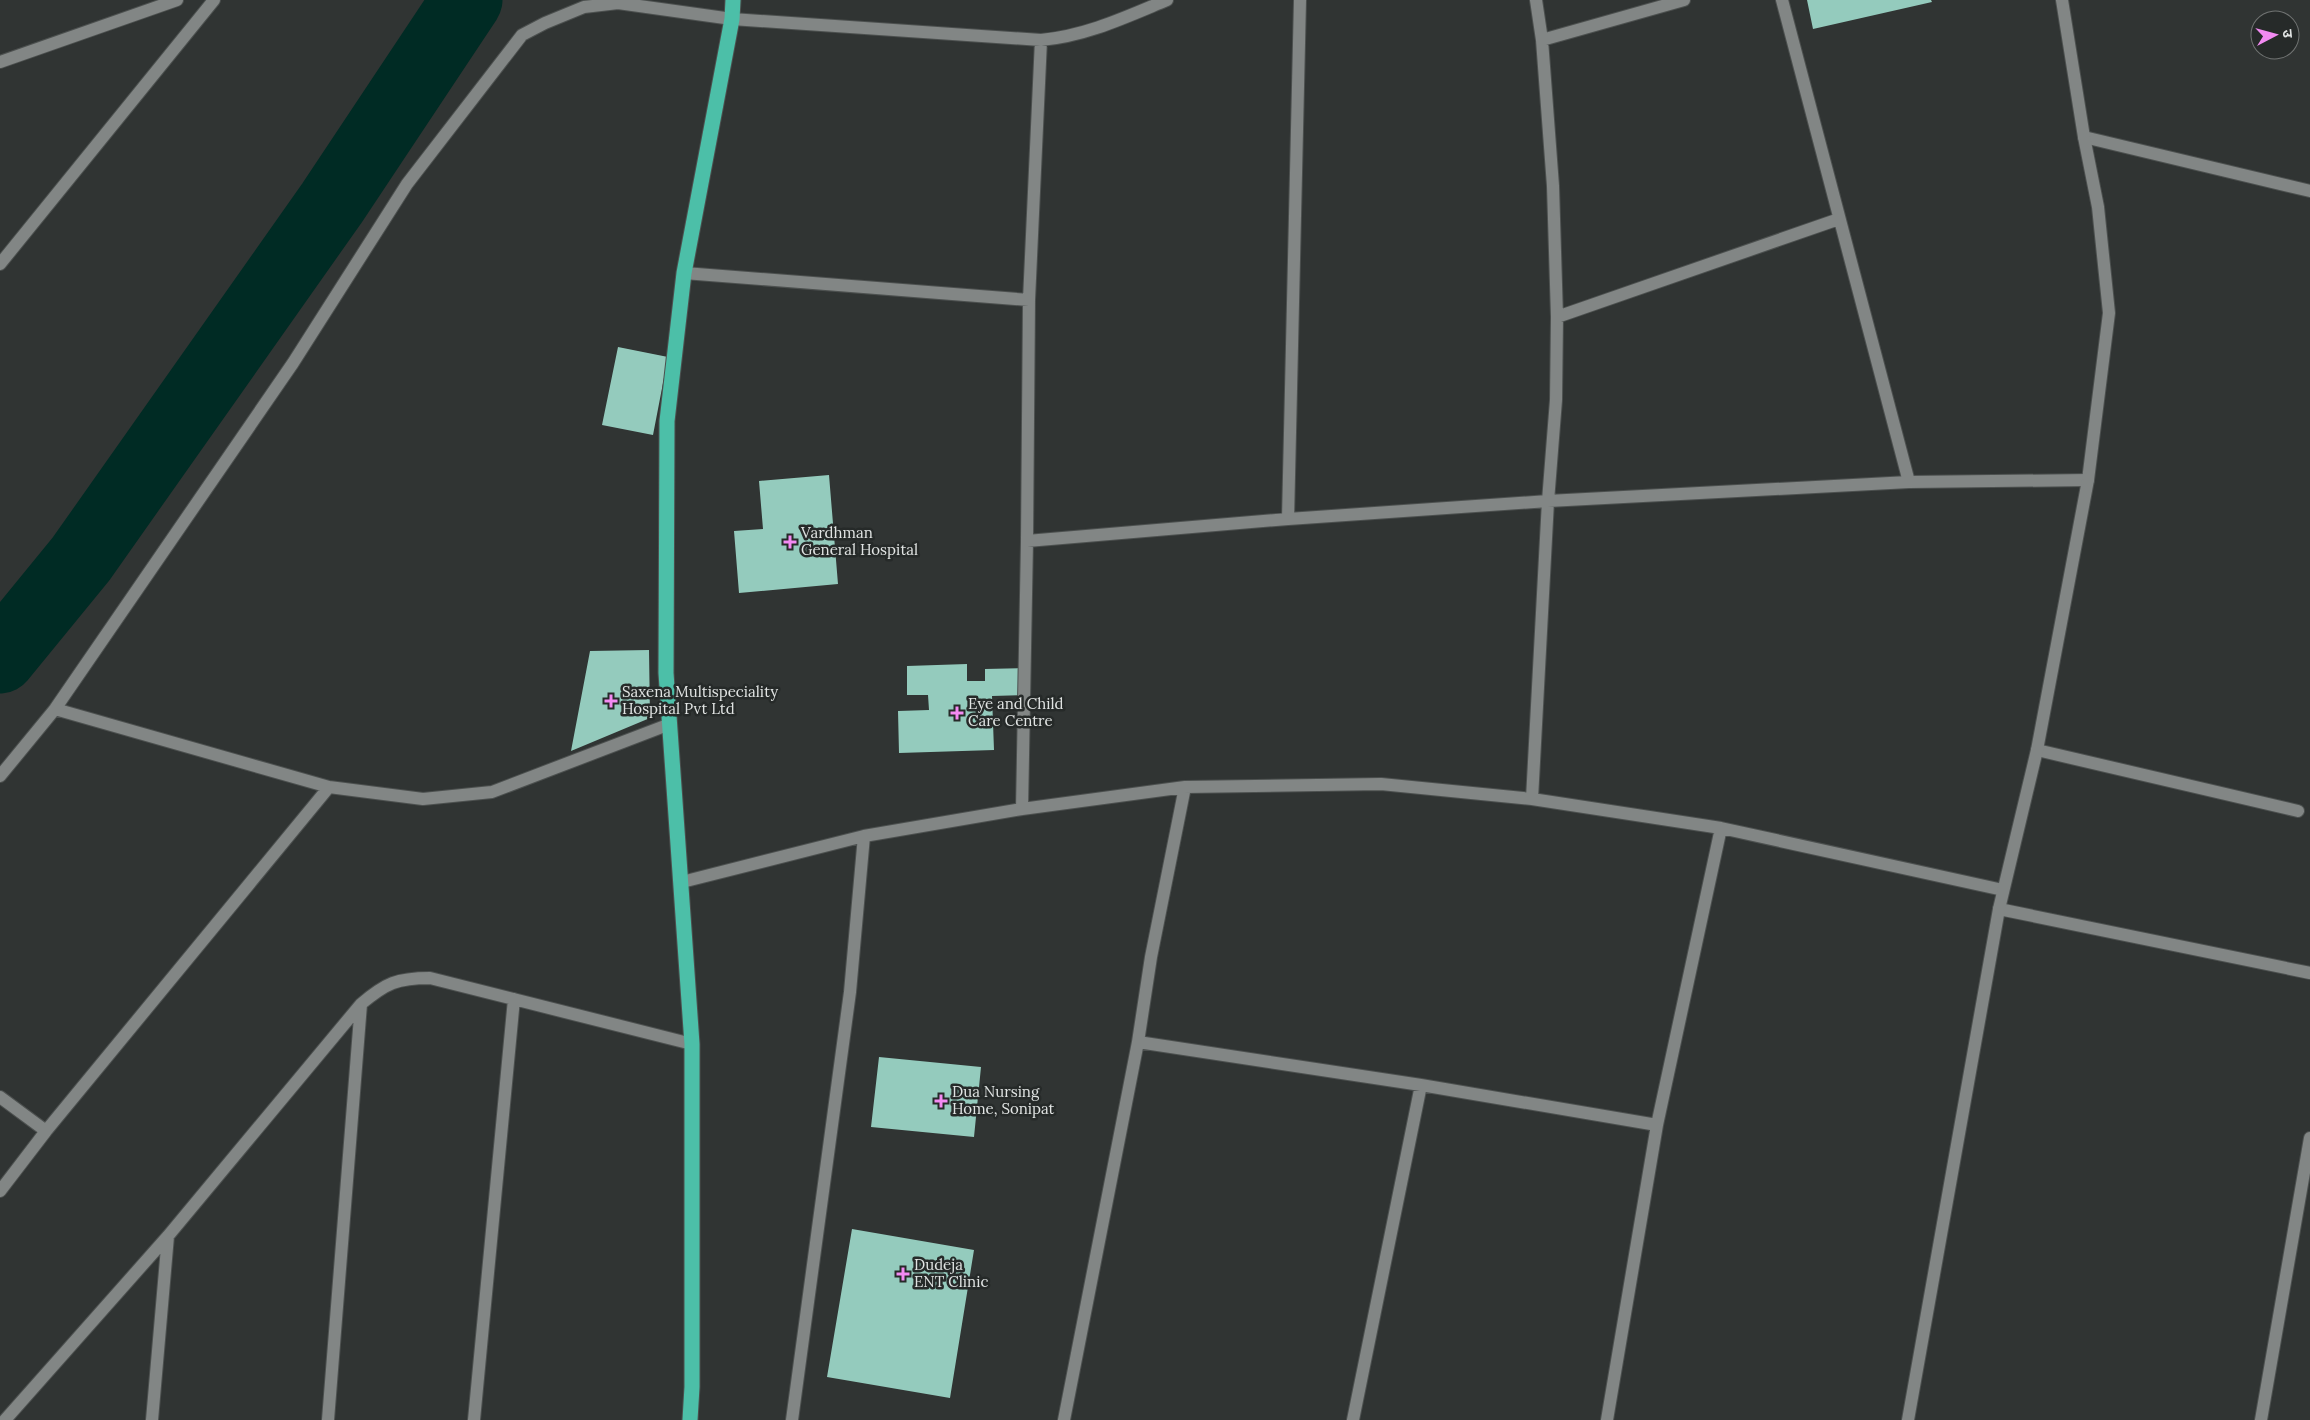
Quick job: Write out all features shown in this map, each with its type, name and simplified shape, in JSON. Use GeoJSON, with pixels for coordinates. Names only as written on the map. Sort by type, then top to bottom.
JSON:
{"type":"FeatureCollection","features":[{"type":"Feature","properties":{"kind":"highway"},"geometry":{"type":"LineString","coordinates":[[690,1420],[692,1387],[692,1044],[666,673],[667,421],[684,273],[732,19],[733,0]]}},
{"type":"Feature","properties":{"kind":"street"},"geometry":{"type":"LineString","coordinates":[[0,62],[177,0]]}},
{"type":"Feature","properties":{"kind":"street"},"geometry":{"type":"LineString","coordinates":[[0,264],[214,0]]}},
{"type":"Feature","properties":{"kind":"street"},"geometry":{"type":"LineString","coordinates":[[0,776],[56,708],[294,363],[407,184],[522,35],[544,23],[584,7],[618,3],[732,19],[1041,40],[1064,38],[1086,32],[1167,0]]}},
{"type":"Feature","properties":{"kind":"street"},"geometry":{"type":"LineString","coordinates":[[1288,519],[1300,0]]}},
{"type":"Feature","properties":{"kind":"street"},"geometry":{"type":"LineString","coordinates":[[1532,799],[1548,501],[1556,400],[1557,317],[1553,186],[1542,40],[1536,0]]}},
{"type":"Feature","properties":{"kind":"street"},"geometry":{"type":"LineString","coordinates":[[1542,40],[1684,0]]}},
{"type":"Feature","properties":{"kind":"street"},"geometry":{"type":"LineString","coordinates":[[1782,0],[1909,482]]}},
{"type":"Feature","properties":{"kind":"street"},"geometry":{"type":"LineString","coordinates":[[1908,1420],[1999,909],[2038,750],[2088,480],[2108,313],[2098,207],[2084,137],[2062,0]]}},
{"type":"Feature","properties":{"kind":"street"},"geometry":{"type":"LineString","coordinates":[[1022,809],[1029,300],[1041,40]]}},
{"type":"Feature","properties":{"kind":"street"},"geometry":{"type":"LineString","coordinates":[[2084,137],[2310,191]]}},
{"type":"Feature","properties":{"kind":"street"},"geometry":{"type":"LineString","coordinates":[[1557,317],[1839,219]]}},
{"type":"Feature","properties":{"kind":"street"},"geometry":{"type":"LineString","coordinates":[[684,273],[1029,300]]}},
{"type":"Feature","properties":{"kind":"street"},"geometry":{"type":"LineString","coordinates":[[1027,541],[1288,519],[1548,501],[1909,482],[2088,480]]}},
{"type":"Feature","properties":{"kind":"street"},"geometry":{"type":"LineString","coordinates":[[56,708],[329,787],[423,799],[492,792],[670,724]]}},
{"type":"Feature","properties":{"kind":"street"},"geometry":{"type":"LineString","coordinates":[[2038,750],[2298,810]]}},
{"type":"Feature","properties":{"kind":"street"},"geometry":{"type":"LineString","coordinates":[[682,882],[864,836],[1022,809],[1185,787],[1381,784],[1532,799],[1721,828],[2003,890]]}},
{"type":"Feature","properties":{"kind":"street"},"geometry":{"type":"LineString","coordinates":[[0,1191],[46,1131],[329,787]]}},
{"type":"Feature","properties":{"kind":"street"},"geometry":{"type":"LineString","coordinates":[[1064,1420],[1138,1042],[1151,957],[1185,787]]}},
{"type":"Feature","properties":{"kind":"street"},"geometry":{"type":"LineString","coordinates":[[1607,1420],[1656,1126],[1721,828]]}},
{"type":"Feature","properties":{"kind":"street"},"geometry":{"type":"LineString","coordinates":[[792,1420],[850,992],[864,836]]}},
{"type":"Feature","properties":{"kind":"street"},"geometry":{"type":"LineString","coordinates":[[1999,909],[2310,973]]}},
{"type":"Feature","properties":{"kind":"street"},"geometry":{"type":"LineString","coordinates":[[5,1420],[168,1236],[362,1004],[382,986],[404,978],[430,978],[692,1044]]}},
{"type":"Feature","properties":{"kind":"street"},"geometry":{"type":"LineString","coordinates":[[474,1420],[514,999]]}},
{"type":"Feature","properties":{"kind":"street"},"geometry":{"type":"LineString","coordinates":[[328,1420],[362,1004]]}},
{"type":"Feature","properties":{"kind":"street"},"geometry":{"type":"LineString","coordinates":[[1138,1042],[1421,1084],[1656,1126]]}},
{"type":"Feature","properties":{"kind":"street"},"geometry":{"type":"LineString","coordinates":[[1353,1420],[1421,1084]]}},
{"type":"Feature","properties":{"kind":"street"},"geometry":{"type":"LineString","coordinates":[[0,1097],[46,1131]]}},
{"type":"Feature","properties":{"kind":"street"},"geometry":{"type":"LineString","coordinates":[[2261,1420],[2310,1138]]}},
{"type":"Feature","properties":{"kind":"street"},"geometry":{"type":"LineString","coordinates":[[152,1420],[168,1236]]}},
{"type":"Feature","properties":{"kind":"building"},"geometry":{"type":"Polygon","coordinates":[[[1807,0],[1931,0],[1932,2],[1813,29],[1807,0]]]}},
{"type":"Feature","properties":{"kind":"building"},"geometry":{"type":"Polygon","coordinates":[[[618,347],[668,357],[653,435],[602,425],[618,347]]]}},
{"type":"Feature","properties":{"kind":"building"},"geometry":{"type":"Polygon","coordinates":[[[829,475],[838,584],[739,593],[734,531],[763,529],[759,481],[829,475]]]}},
{"type":"Feature","properties":{"kind":"building"},"geometry":{"type":"Polygon","coordinates":[[[649,650],[650,718],[571,751],[590,651],[649,650]]]}},
{"type":"Feature","properties":{"kind":"building"},"geometry":{"type":"Polygon","coordinates":[[[967,664],[967,681],[985,681],[985,669],[1023,668],[1024,695],[992,696],[994,750],[899,753],[898,711],[929,710],[928,695],[907,695],[907,666],[967,664]]]}},
{"type":"Feature","properties":{"kind":"building"},"geometry":{"type":"Polygon","coordinates":[[[879,1057],[981,1067],[974,1137],[871,1127],[879,1057]]]}},
{"type":"Feature","properties":{"kind":"building"},"geometry":{"type":"Polygon","coordinates":[[[852,1229],[974,1250],[950,1398],[827,1377],[852,1229]]]}},
{"type":"Feature","properties":{"kind":"waterway"},"geometry":{"type":"LineString","coordinates":[[0,658],[81,559],[332,203],[467,0]]}},
{"type":"Feature","properties":{"kind":"place","name":"Vardhman General Hospital"},"geometry":{"type":"Point","coordinates":[790,542]}},
{"type":"Feature","properties":{"kind":"place","name":"Saxena Multispeciality Hospital Pvt Ltd"},"geometry":{"type":"Point","coordinates":[611,701]}},
{"type":"Feature","properties":{"kind":"place","name":"Eye and Child Care Centre"},"geometry":{"type":"Point","coordinates":[957,713]}},
{"type":"Feature","properties":{"kind":"place","name":"Dua Nursing Home, Sonipat"},"geometry":{"type":"Point","coordinates":[941,1101]}},
{"type":"Feature","properties":{"kind":"place","name":"Dudeja ENT Clinic"},"geometry":{"type":"Point","coordinates":[903,1274]}}]}
